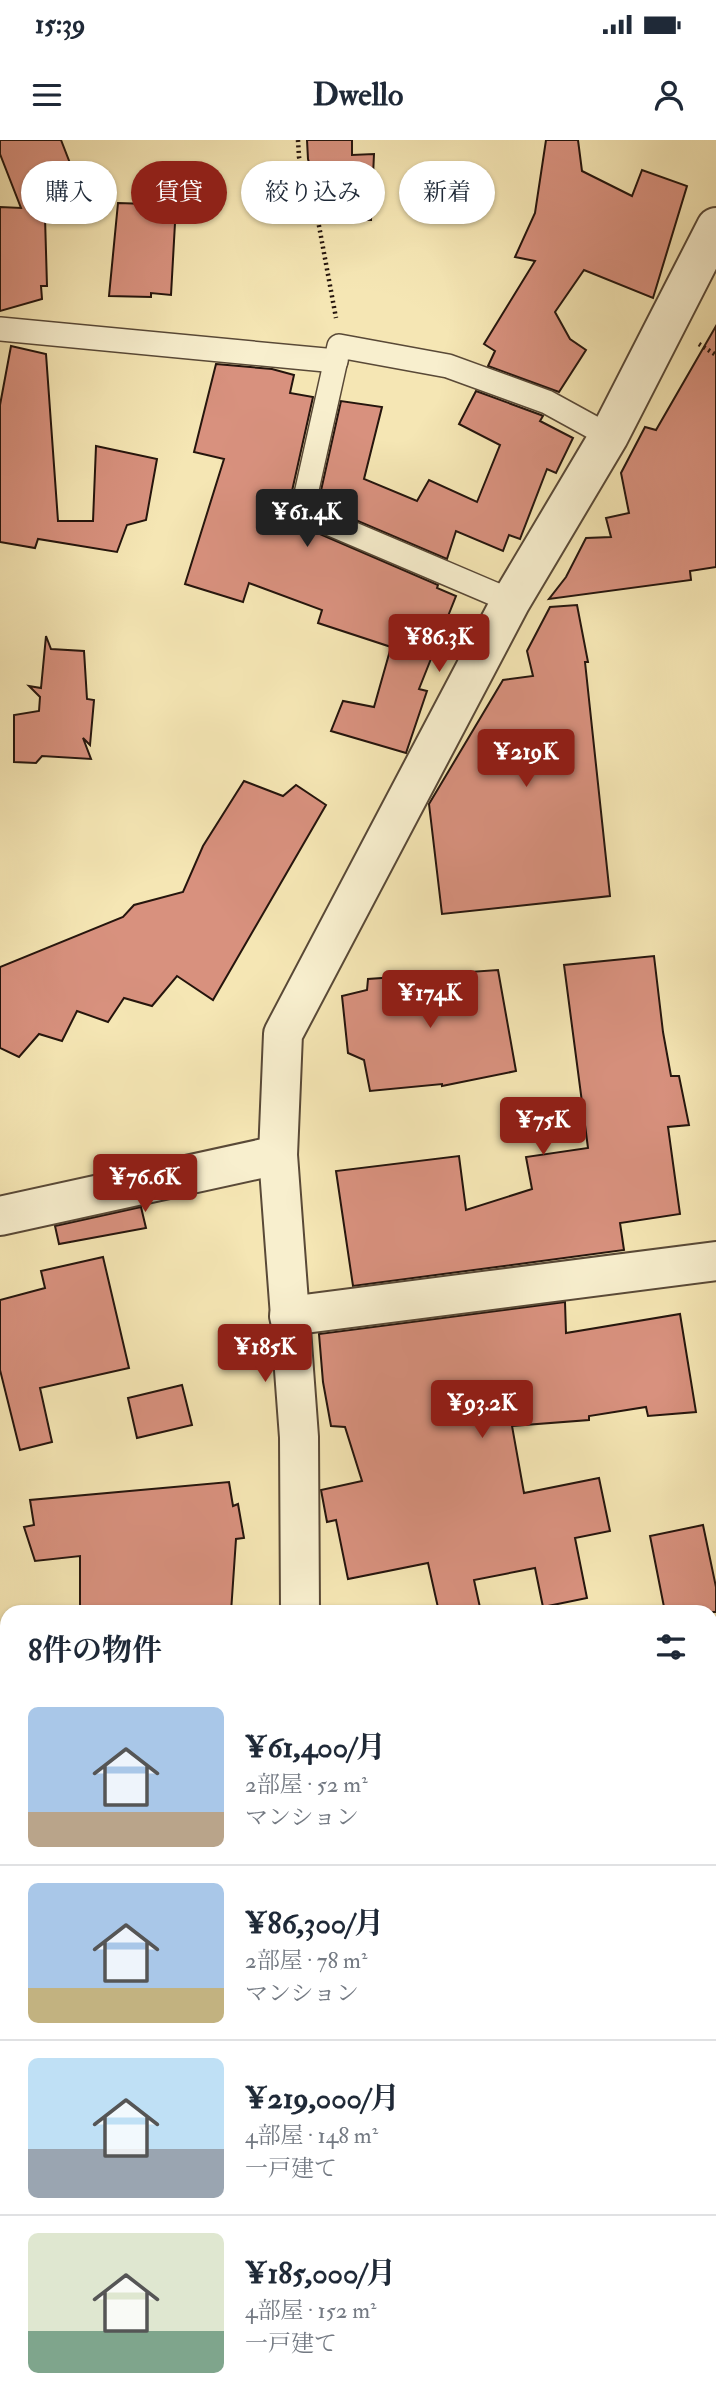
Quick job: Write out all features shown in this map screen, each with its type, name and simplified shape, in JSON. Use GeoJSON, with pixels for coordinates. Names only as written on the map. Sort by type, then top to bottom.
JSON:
{"type":"FeatureCollection","features":[{"type":"Feature","properties":{"kind":"street"},"geometry":{"type":"LineString","coordinates":[[300,1605],[299,1437],[278,1155],[283,1034],[511,601],[609,436],[716,226]]}},
{"type":"Feature","properties":{"kind":"street"},"geometry":{"type":"LineString","coordinates":[[0,1216],[278,1155]]}},
{"type":"Feature","properties":{"kind":"street"},"geometry":{"type":"LineString","coordinates":[[289,1316],[716,1261]]}},
{"type":"Feature","properties":{"kind":"lane"},"geometry":{"type":"LineString","coordinates":[[0,329],[338,354],[448,366],[547,402],[609,436]]}},
{"type":"Feature","properties":{"kind":"lane"},"geometry":{"type":"LineString","coordinates":[[338,354],[302,512],[511,601]]}},
{"type":"Feature","properties":{"kind":"path"},"geometry":{"type":"LineString","coordinates":[[298,140],[299,158],[317,215],[327,261],[338,354]]}},
{"type":"Feature","properties":{"kind":"building"},"geometry":{"type":"Polygon","coordinates":[[[0,140],[61,140],[69,161],[21,161],[21,208],[0,154],[0,140]]]}},
{"type":"Feature","properties":{"kind":"building"},"geometry":{"type":"Polygon","coordinates":[[[307,140],[352,140],[352,155],[374,154],[374,161],[308,159],[307,140]]]}},
{"type":"Feature","properties":{"kind":"building"},"geometry":{"type":"Polygon","coordinates":[[[546,140],[578,140],[582,171],[632,196],[642,170],[687,186],[653,298],[584,270],[555,312],[570,339],[586,350],[559,392],[488,366],[495,351],[484,344],[535,261],[515,257],[535,213],[546,140]]]}},
{"type":"Feature","properties":{"kind":"building"},"geometry":{"type":"Polygon","coordinates":[[[118,203],[131,203],[131,224],[175,224],[171,295],[151,293],[151,297],[109,296],[118,203]]]}},
{"type":"Feature","properties":{"kind":"building"},"geometry":{"type":"Polygon","coordinates":[[[0,207],[21,208],[21,224],[45,224],[47,286],[41,286],[42,299],[0,311],[0,207]]]}},
{"type":"Feature","properties":{"kind":"building"},"geometry":{"type":"Polygon","coordinates":[[[716,326],[716,567],[690,571],[691,580],[549,599],[566,577],[586,538],[611,537],[606,518],[629,513],[621,473],[645,427],[656,430],[716,326]]]}},
{"type":"Feature","properties":{"kind":"building"},"geometry":{"type":"Polygon","coordinates":[[[11,346],[46,354],[58,521],[93,521],[96,446],[157,459],[146,520],[127,525],[117,552],[38,539],[35,548],[0,542],[0,405],[11,346]]]}},
{"type":"Feature","properties":{"kind":"building"},"geometry":{"type":"Polygon","coordinates":[[[216,364],[272,369],[294,375],[290,393],[313,397],[288,509],[292,522],[438,585],[437,588],[456,596],[419,689],[427,691],[406,753],[331,731],[343,701],[374,707],[391,647],[318,623],[322,610],[249,583],[243,602],[185,584],[224,459],[194,452],[216,364]]]}},
{"type":"Feature","properties":{"kind":"building"},"geometry":{"type":"Polygon","coordinates":[[[476,391],[541,415],[543,416],[540,421],[573,438],[556,473],[547,469],[520,539],[509,535],[503,551],[456,531],[447,559],[318,504],[341,401],[382,407],[364,479],[417,501],[429,480],[477,502],[500,445],[459,424],[476,391]]]}},
{"type":"Feature","properties":{"kind":"building"},"geometry":{"type":"Polygon","coordinates":[[[577,605],[588,662],[585,662],[610,896],[442,914],[429,804],[503,680],[533,676],[527,651],[550,607],[577,605]]]}},
{"type":"Feature","properties":{"kind":"building"},"geometry":{"type":"Polygon","coordinates":[[[46,636],[51,649],[84,651],[87,699],[94,700],[90,745],[83,738],[91,759],[42,756],[36,763],[14,762],[14,715],[39,711],[40,697],[29,686],[41,688],[46,636]]]}},
{"type":"Feature","properties":{"kind":"building"},"geometry":{"type":"Polygon","coordinates":[[[244,781],[283,796],[296,785],[326,805],[213,1000],[177,976],[152,1006],[124,998],[108,1022],[77,1011],[62,1041],[39,1034],[19,1057],[0,1048],[0,967],[123,917],[134,905],[183,892],[203,846],[244,781]]]}},
{"type":"Feature","properties":{"kind":"building"},"geometry":{"type":"Polygon","coordinates":[[[654,956],[671,1076],[679,1076],[689,1125],[668,1127],[680,1214],[620,1223],[624,1250],[353,1286],[336,1171],[459,1156],[466,1210],[532,1189],[526,1157],[588,1148],[564,965],[654,956]]]}},
{"type":"Feature","properties":{"kind":"building"},"geometry":{"type":"Polygon","coordinates":[[[498,970],[516,1071],[442,1086],[370,1091],[364,1060],[348,1053],[342,996],[367,990],[368,979],[498,970]]]}},
{"type":"Feature","properties":{"kind":"building"},"geometry":{"type":"Polygon","coordinates":[[[141,1207],[146,1228],[59,1244],[55,1226],[141,1207]]]}},
{"type":"Feature","properties":{"kind":"building"},"geometry":{"type":"Polygon","coordinates":[[[103,1257],[129,1368],[40,1388],[52,1442],[20,1450],[0,1370],[0,1300],[45,1288],[41,1271],[103,1257]]]}},
{"type":"Feature","properties":{"kind":"building"},"geometry":{"type":"Polygon","coordinates":[[[565,1302],[566,1333],[680,1314],[696,1412],[648,1416],[646,1407],[589,1416],[589,1420],[512,1426],[524,1493],[599,1478],[610,1531],[575,1538],[587,1598],[543,1605],[535,1568],[474,1580],[479,1605],[437,1605],[428,1563],[348,1579],[336,1520],[327,1522],[321,1490],[362,1481],[345,1427],[331,1426],[323,1382],[319,1334],[565,1302]]]}},
{"type":"Feature","properties":{"kind":"building"},"geometry":{"type":"Polygon","coordinates":[[[182,1385],[192,1425],[137,1438],[128,1398],[182,1385]]]}},
{"type":"Feature","properties":{"kind":"building"},"geometry":{"type":"Polygon","coordinates":[[[229,1482],[233,1506],[238,1504],[244,1538],[236,1539],[231,1605],[80,1605],[80,1556],[35,1561],[24,1527],[34,1525],[30,1500],[229,1482]]]}},
{"type":"Feature","properties":{"kind":"building"},"geometry":{"type":"Polygon","coordinates":[[[703,1525],[716,1587],[716,1605],[664,1605],[650,1536],[703,1525]]]}}]}
